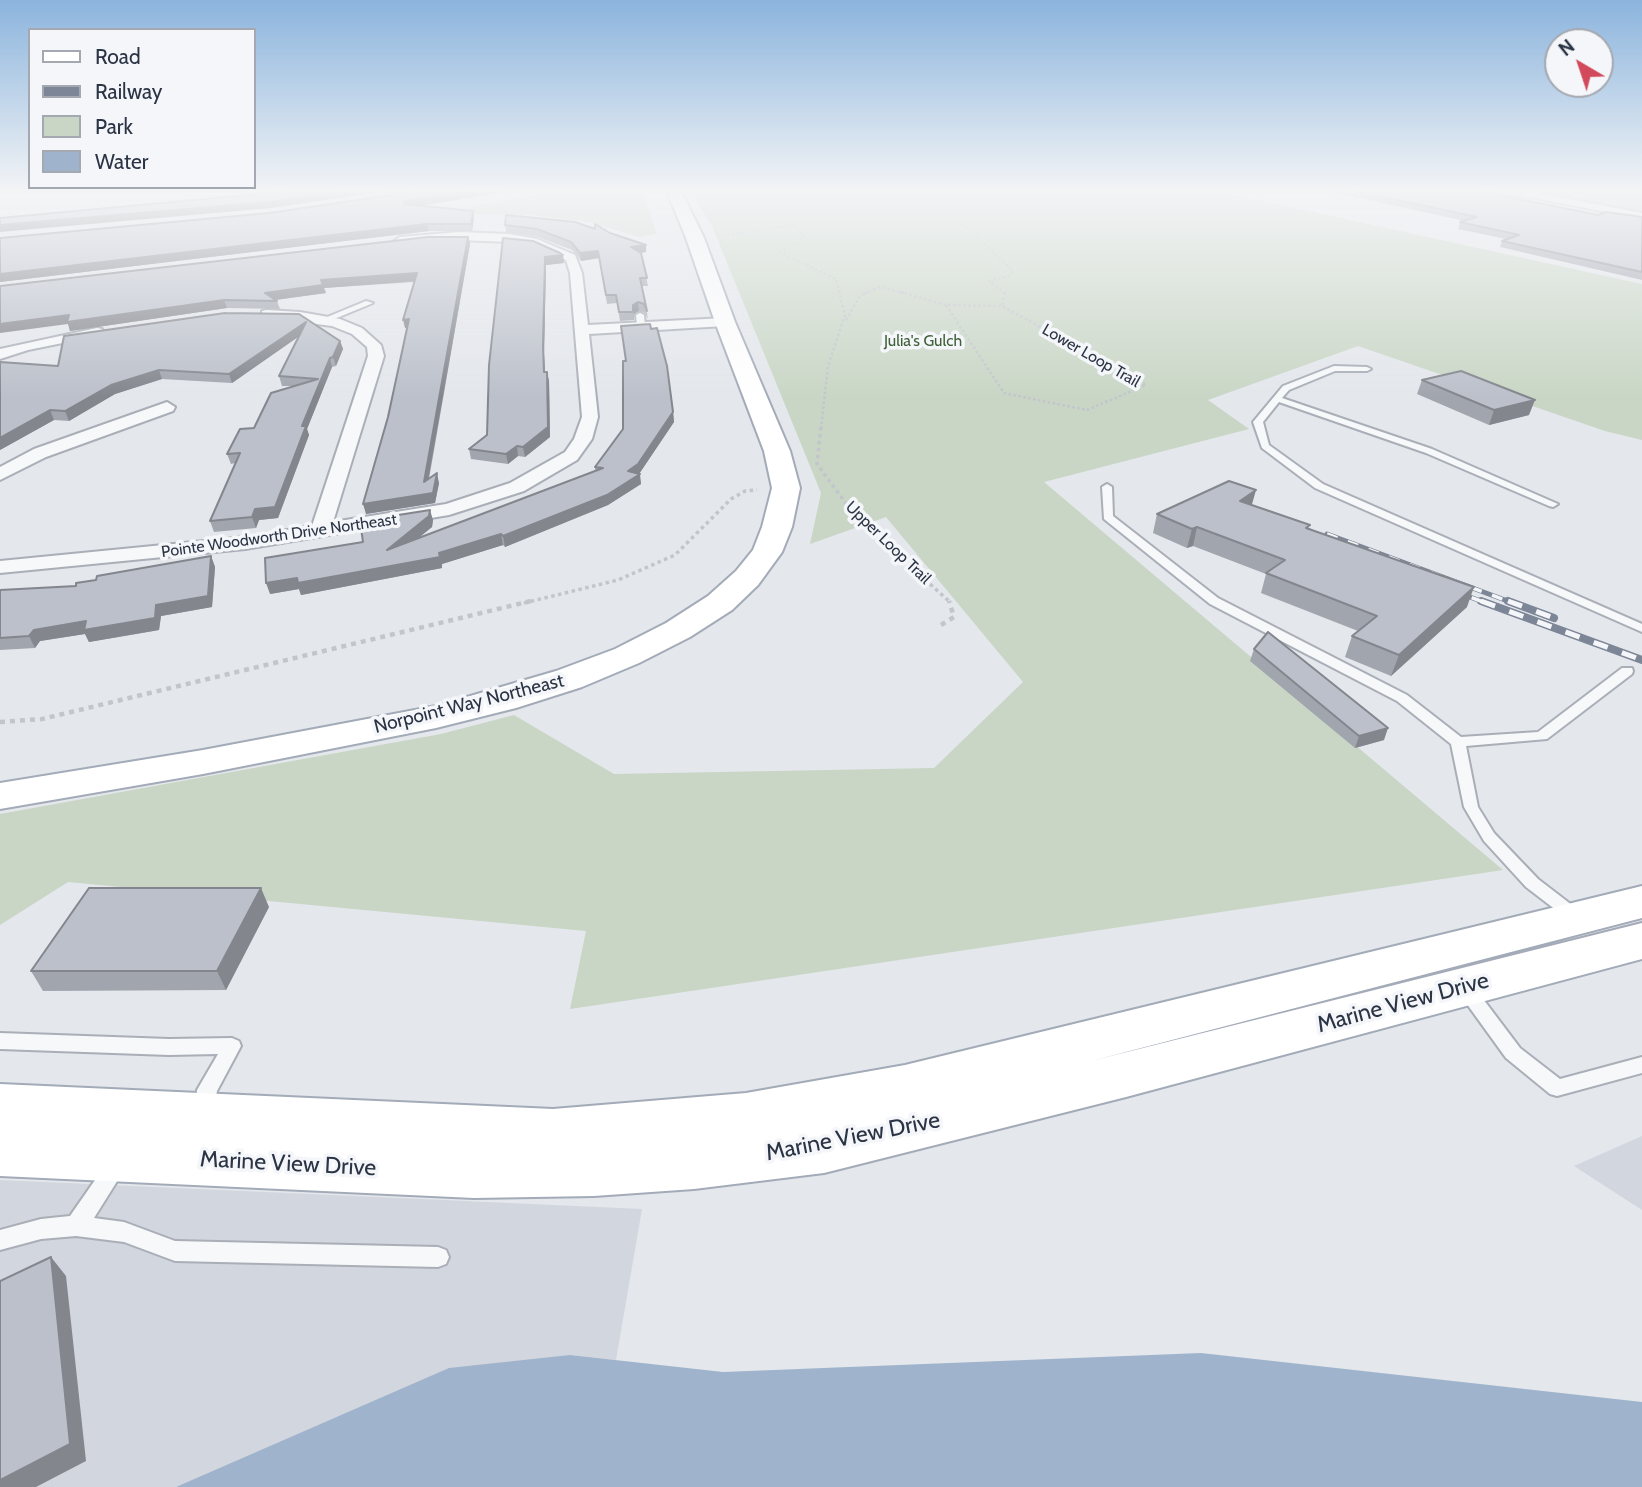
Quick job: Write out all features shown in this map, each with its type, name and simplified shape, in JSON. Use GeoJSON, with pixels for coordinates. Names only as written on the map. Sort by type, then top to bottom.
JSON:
{"type":"FeatureCollection","features":[{"type":"Feature","properties":{"kind":"main road","name":"Norpoint Way Northeast"},"geometry":{"type":"LineString","coordinates":[[0,796],[203,762],[436,716],[503,700],[581,675],[627,656],[678,630],[720,603],[747,578],[767,552],[777,527],[786,488],[777,451],[702,258]]}},
{"type":"Feature","properties":{"kind":"main road","name":"Marine View Drive"},"geometry":{"type":"LineString","coordinates":[[0,1107],[553,1133],[746,1116],[905,1087],[1642,902]]}},
{"type":"Feature","properties":{"kind":"main road","name":"Marine View Drive"},"geometry":{"type":"LineString","coordinates":[[0,1151],[474,1172],[594,1171],[694,1164],[785,1153],[824,1147],[997,1107],[1642,941]]}},
{"type":"Feature","properties":{"kind":"street","name":"Pointe Woodworth Drive Northeast"},"geometry":{"type":"LineString","coordinates":[[0,568],[157,554],[320,531],[414,516],[483,500],[517,487],[571,456],[583,439],[590,417],[574,263],[570,258]]}},
{"type":"Feature","properties":{"kind":"street"},"geometry":{"type":"LineString","coordinates":[[254,314],[324,320],[347,326],[367,337],[374,345],[376,356],[320,531]]}},
{"type":"Feature","properties":{"kind":"street"},"geometry":{"type":"LineString","coordinates":[[580,324],[723,317]]}},
{"type":"Feature","properties":{"kind":"street"},"geometry":{"type":"LineString","coordinates":[[0,354],[35,344],[120,329]]}},
{"type":"Feature","properties":{"kind":"street"},"geometry":{"type":"LineString","coordinates":[[0,474],[40,453],[167,407]]}},
{"type":"Feature","properties":{"kind":"lane"},"geometry":{"type":"LineString","coordinates":[[324,320],[369,303]]}},
{"type":"Feature","properties":{"kind":"lane"},"geometry":{"type":"LineString","coordinates":[[1367,369],[1334,368],[1286,388],[1258,422],[1265,446],[1319,486],[1642,628]]}},
{"type":"Feature","properties":{"kind":"lane"},"geometry":{"type":"LineString","coordinates":[[1277,399],[1429,451],[1553,504]]}},
{"type":"Feature","properties":{"kind":"lane"},"geometry":{"type":"LineString","coordinates":[[1107,488],[1108,517],[1214,601],[1402,698],[1458,742],[1471,807],[1489,836],[1532,883],[1579,918]]}},
{"type":"Feature","properties":{"kind":"lane"},"geometry":{"type":"LineString","coordinates":[[1458,742],[1542,737],[1627,671]]}},
{"type":"Feature","properties":{"kind":"lane"},"geometry":{"type":"LineString","coordinates":[[1464,986],[1513,1053],[1557,1087],[1642,1065]]}},
{"type":"Feature","properties":{"kind":"lane"},"geometry":{"type":"LineString","coordinates":[[0,1041],[169,1047],[232,1046],[206,1090],[204,1116]]}},
{"type":"Feature","properties":{"kind":"lane"},"geometry":{"type":"LineString","coordinates":[[76,1227],[122,1157]]}},
{"type":"Feature","properties":{"kind":"lane"},"geometry":{"type":"LineString","coordinates":[[0,1240],[41,1230],[76,1227],[124,1232],[175,1251],[438,1257]]}},
{"type":"Feature","properties":{"kind":"path","name":"Upper Loop Trail"},"geometry":{"type":"LineString","coordinates":[[792,258],[836,279],[845,315],[828,366],[817,464],[856,517],[951,603],[954,617],[941,625]]}},
{"type":"Feature","properties":{"kind":"path"},"geometry":{"type":"LineString","coordinates":[[1000,258],[1013,271],[1009,276],[989,281],[1006,293],[1002,306]]}},
{"type":"Feature","properties":{"kind":"path","name":"Upper Loop Trail"},"geometry":{"type":"LineString","coordinates":[[841,330],[860,296],[880,287],[946,304],[1002,306]]}},
{"type":"Feature","properties":{"kind":"path","name":"Lower Loop Trail"},"geometry":{"type":"LineString","coordinates":[[946,304],[1004,393],[1087,410],[1146,385],[1002,306]]}},
{"type":"Feature","properties":{"kind":"path"},"geometry":{"type":"LineString","coordinates":[[0,722],[42,719],[618,580],[675,555],[731,499],[745,491],[786,488]]}},
{"type":"Feature","properties":{"kind":"shaded area"},"geometry":{"type":"Polygon","coordinates":[[[1642,1136],[1642,1210],[1574,1166],[1642,1136]]]}},
{"type":"Feature","properties":{"kind":"shaded area"},"geometry":{"type":"Polygon","coordinates":[[[0,1180],[642,1209],[616,1360],[570,1355],[216,1471],[176,1487],[0,1487],[0,1180]]]}},
{"type":"Feature","properties":{"kind":"green space","name":"Julia's Gulch"},"geometry":{"type":"Polygon","coordinates":[[[725,258],[1525,258],[1642,284],[1642,440],[1605,431],[1358,346],[1208,400],[1249,429],[1044,482],[1503,870],[570,1009],[586,931],[68,882],[0,925],[0,814],[441,734],[514,715],[614,774],[934,768],[1023,682],[886,517],[810,544],[821,493],[725,258]]]}},
{"type":"Feature","properties":{"kind":"water"},"geometry":{"type":"Polygon","coordinates":[[[1201,1353],[1642,1402],[1642,1487],[176,1487],[449,1368],[570,1355],[723,1372],[1201,1353]]]}},
{"type":"Feature","properties":{"kind":"building"},"geometry":{"type":"Polygon","coordinates":[[[0,258],[133,258],[0,274],[0,258]]]}},
{"type":"Feature","properties":{"kind":"building"},"geometry":{"type":"Polygon","coordinates":[[[241,258],[464,258],[424,482],[437,473],[433,493],[363,504],[388,417],[409,319],[403,320],[417,273],[321,280],[323,285],[265,293],[277,301],[224,300],[67,322],[69,315],[0,324],[0,286],[241,258]]]}},
{"type":"Feature","properties":{"kind":"building"},"geometry":{"type":"Polygon","coordinates":[[[501,258],[545,258],[543,345],[544,372],[547,372],[548,427],[523,447],[517,446],[506,454],[469,449],[487,435],[489,365],[501,258]]]}},
{"type":"Feature","properties":{"kind":"building"},"geometry":{"type":"Polygon","coordinates":[[[599,258],[642,258],[647,278],[640,278],[647,311],[644,304],[638,302],[633,305],[633,312],[619,312],[616,295],[606,295],[599,258]]]}},
{"type":"Feature","properties":{"kind":"building"},"geometry":{"type":"Polygon","coordinates":[[[1581,258],[1642,258],[1642,272],[1581,258]]]}},
{"type":"Feature","properties":{"kind":"building"},"geometry":{"type":"Polygon","coordinates":[[[225,313],[299,314],[340,341],[330,358],[302,426],[306,426],[275,507],[255,509],[252,517],[210,521],[240,453],[227,454],[240,429],[254,428],[271,393],[318,379],[279,376],[306,322],[229,374],[159,370],[111,385],[65,411],[50,410],[0,438],[0,362],[58,366],[64,336],[225,313]]]}},
{"type":"Feature","properties":{"kind":"building"},"geometry":{"type":"Polygon","coordinates":[[[650,324],[651,329],[657,328],[667,366],[673,412],[638,464],[628,471],[640,474],[607,495],[503,536],[501,534],[439,553],[440,557],[298,583],[297,578],[266,583],[265,558],[363,542],[360,521],[430,510],[429,516],[387,550],[603,468],[595,467],[623,429],[623,361],[626,361],[621,326],[650,324]]]}},
{"type":"Feature","properties":{"kind":"building"},"geometry":{"type":"Polygon","coordinates":[[[1461,371],[1535,400],[1494,410],[1422,380],[1461,371]]]}},
{"type":"Feature","properties":{"kind":"building"},"geometry":{"type":"Polygon","coordinates":[[[1229,481],[1256,490],[1240,501],[1310,525],[1306,528],[1474,587],[1399,655],[1352,636],[1377,616],[1266,573],[1285,560],[1197,527],[1192,529],[1157,514],[1229,481]]]}},
{"type":"Feature","properties":{"kind":"building"},"geometry":{"type":"Polygon","coordinates":[[[211,556],[208,596],[156,605],[155,618],[84,630],[86,621],[34,630],[29,636],[0,638],[0,590],[76,586],[76,583],[96,580],[97,576],[211,556]]]}},
{"type":"Feature","properties":{"kind":"building"},"geometry":{"type":"Polygon","coordinates":[[[1268,632],[1388,728],[1359,736],[1254,649],[1268,632]]]}},
{"type":"Feature","properties":{"kind":"building"},"geometry":{"type":"Polygon","coordinates":[[[89,888],[261,888],[217,971],[31,971],[89,888]]]}},
{"type":"Feature","properties":{"kind":"building"},"geometry":{"type":"Polygon","coordinates":[[[51,1257],[70,1444],[0,1480],[0,1281],[51,1257]]]}},
{"type":"Feature","properties":{"kind":"railway"},"geometry":{"type":"LineString","coordinates":[[1327,534],[1513,603]]}},
{"type":"Feature","properties":{"kind":"railway"},"geometry":{"type":"LineString","coordinates":[[1451,590],[1486,603]]}},
{"type":"Feature","properties":{"kind":"railway"},"geometry":{"type":"LineString","coordinates":[[1481,601],[1642,660]]}},
{"type":"Feature","properties":{"kind":"railway"},"geometry":{"type":"LineString","coordinates":[[1508,601],[1554,618]]}}]}
